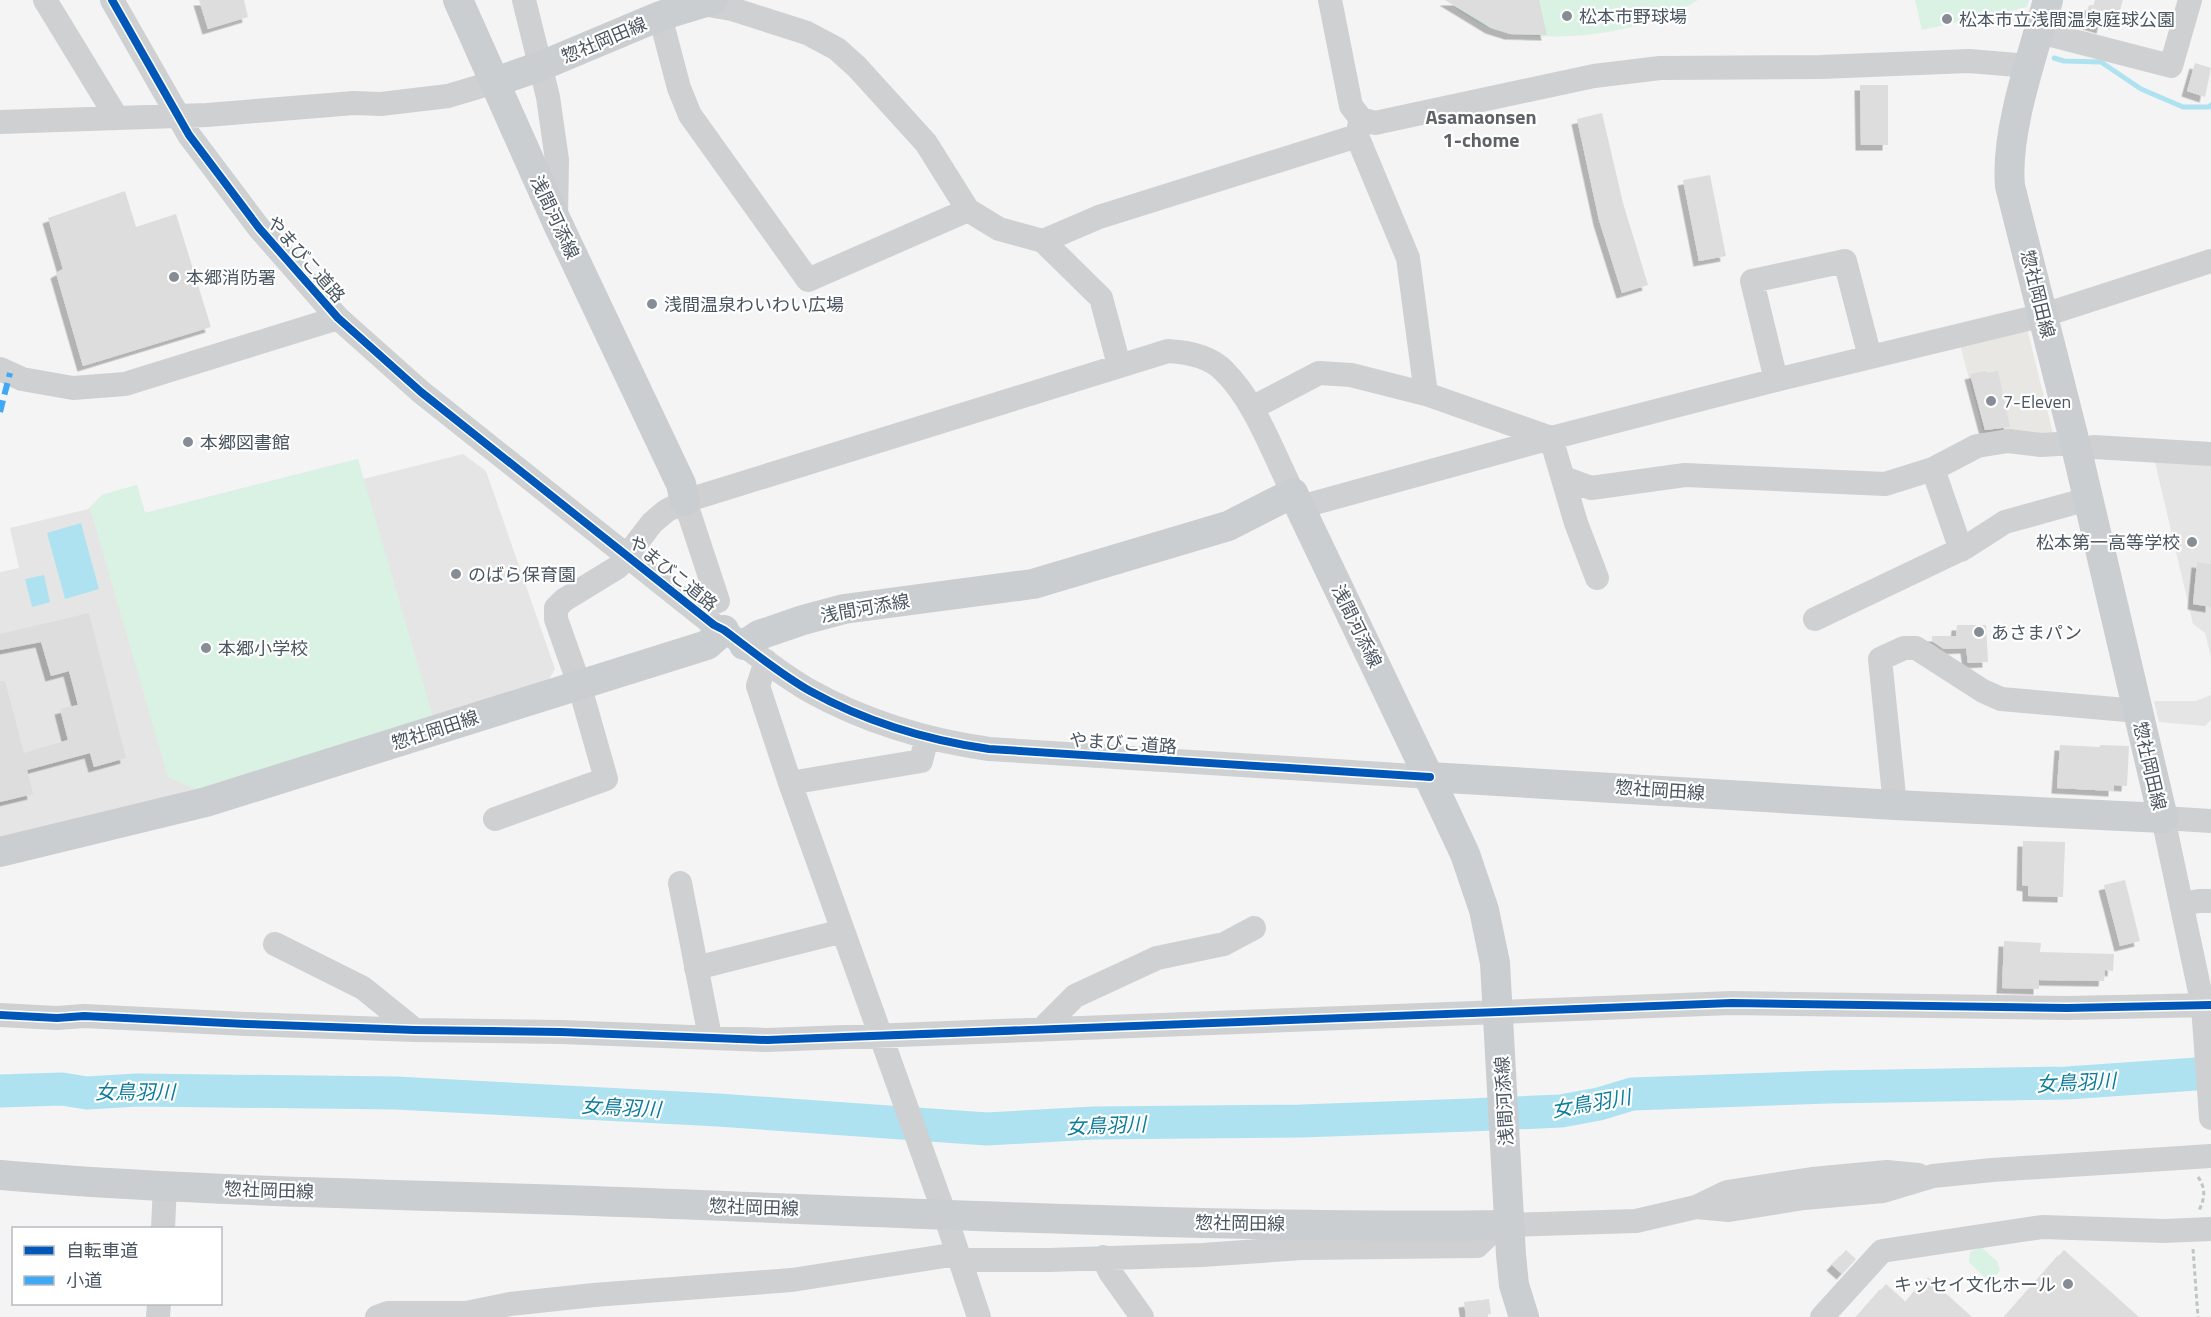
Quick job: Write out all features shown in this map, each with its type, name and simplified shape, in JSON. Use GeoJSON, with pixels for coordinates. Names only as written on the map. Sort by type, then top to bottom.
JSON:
{"type":"FeatureCollection","features":[{"type":"Feature","properties":{"kind":"main road","name":"浅間河添線"},"geometry":{"type":"LineString","coordinates":[[458,0],[556,220],[676,472],[685,501]]}},
{"type":"Feature","properties":{"kind":"main road","name":"惣社岡田線"},"geometry":{"type":"LineString","coordinates":[[1430,777],[1895,805],[2163,818],[2076,447],[2010,186],[2008,168],[2014,128],[2048,0]]}},
{"type":"Feature","properties":{"kind":"main road","name":"惣社岡田線"},"geometry":{"type":"LineString","coordinates":[[495,82],[541,66],[660,16],[705,1]]}},
{"type":"Feature","properties":{"kind":"main road","name":"浅間河添線"},"geometry":{"type":"LineString","coordinates":[[744,645],[759,635],[844,609],[1033,584],[1228,526],[1297,500],[1430,777],[1465,854],[1484,910],[1495,963],[1499,1018],[1505,1218],[1514,1285],[1524,1317]]}},
{"type":"Feature","properties":{"kind":"main road","name":"惣社岡田線"},"geometry":{"type":"LineString","coordinates":[[0,852],[206,802],[707,645],[744,645]]}},
{"type":"Feature","properties":{"kind":"main road","name":"惣社岡田線"},"geometry":{"type":"LineString","coordinates":[[0,1175],[165,1186],[940,1204],[1204,1223],[1505,1218]]}},
{"type":"Feature","properties":{"kind":"street"},"geometry":{"type":"LineString","coordinates":[[45,0],[117,118]]}},
{"type":"Feature","properties":{"kind":"street","name":"やまびこ道路"},"geometry":{"type":"LineString","coordinates":[[112,0],[189,135],[259,228],[338,318],[421,392],[714,625],[809,690],[854,713],[927,738],[989,750],[1430,777]]}},
{"type":"Feature","properties":{"kind":"street"},"geometry":{"type":"LineString","coordinates":[[524,0],[548,96],[557,160],[556,220]]}},
{"type":"Feature","properties":{"kind":"street"},"geometry":{"type":"LineString","coordinates":[[1330,0],[1351,106],[1408,258],[1426,394]]}},
{"type":"Feature","properties":{"kind":"street"},"geometry":{"type":"LineString","coordinates":[[2039,32],[2171,66],[2190,0]]}},
{"type":"Feature","properties":{"kind":"street"},"geometry":{"type":"LineString","coordinates":[[705,1],[807,33],[837,49],[857,67],[926,143],[968,210],[999,229],[1043,241],[1101,298],[1119,365]]}},
{"type":"Feature","properties":{"kind":"street"},"geometry":{"type":"LineString","coordinates":[[660,16],[679,88],[690,115],[808,280],[968,210]]}},
{"type":"Feature","properties":{"kind":"street"},"geometry":{"type":"LineString","coordinates":[[1043,241],[1099,217],[1359,127],[1594,76],[1660,68],[1821,67],[1969,60],[2030,66]]}},
{"type":"Feature","properties":{"kind":"street"},"geometry":{"type":"LineString","coordinates":[[0,122],[207,115],[354,103],[381,104],[448,96],[495,82]]}},
{"type":"Feature","properties":{"kind":"street"},"geometry":{"type":"LineString","coordinates":[[1776,380],[1752,281],[1845,261],[1869,357]]}},
{"type":"Feature","properties":{"kind":"street"},"geometry":{"type":"LineString","coordinates":[[495,819],[606,779],[579,684],[556,619],[556,608],[564,600],[618,567],[652,523],[666,511],[685,501],[1168,351],[1186,352],[1203,358],[1223,370],[1252,408],[1297,500],[2044,315],[2211,261]]}},
{"type":"Feature","properties":{"kind":"street"},"geometry":{"type":"LineString","coordinates":[[0,369],[22,379],[73,388],[125,384],[338,318]]}},
{"type":"Feature","properties":{"kind":"street"},"geometry":{"type":"LineString","coordinates":[[1252,408],[1319,373],[1352,375],[1426,394],[1551,438]]}},
{"type":"Feature","properties":{"kind":"street"},"geometry":{"type":"LineString","coordinates":[[1551,438],[1576,523],[1597,578]]}},
{"type":"Feature","properties":{"kind":"street"},"geometry":{"type":"LineString","coordinates":[[1564,478],[1591,488],[1684,475],[1886,484],[1933,469],[1977,446],[2008,441],[2041,445],[2211,454]]}},
{"type":"Feature","properties":{"kind":"street"},"geometry":{"type":"LineString","coordinates":[[1933,469],[1960,550]]}},
{"type":"Feature","properties":{"kind":"street"},"geometry":{"type":"LineString","coordinates":[[1815,619],[1960,550],[2005,522],[2088,499]]}},
{"type":"Feature","properties":{"kind":"street","name":"浅間河添線"},"geometry":{"type":"LineString","coordinates":[[685,501],[718,601]]}},
{"type":"Feature","properties":{"kind":"street"},"geometry":{"type":"LineString","coordinates":[[744,645],[790,783],[979,1317]]}},
{"type":"Feature","properties":{"kind":"street"},"geometry":{"type":"LineString","coordinates":[[1895,805],[1880,658],[1904,648],[1916,648],[1983,691],[2001,699],[2138,711]]}},
{"type":"Feature","properties":{"kind":"street"},"geometry":{"type":"LineString","coordinates":[[790,783],[921,760],[927,738]]}},
{"type":"Feature","properties":{"kind":"street"},"geometry":{"type":"LineString","coordinates":[[2211,821],[2163,818],[2206,1008],[2211,1118]]}},
{"type":"Feature","properties":{"kind":"street"},"geometry":{"type":"LineString","coordinates":[[680,883],[710,1037]]}},
{"type":"Feature","properties":{"kind":"street"},"geometry":{"type":"LineString","coordinates":[[2183,904],[2199,901],[2211,902]]}},
{"type":"Feature","properties":{"kind":"street"},"geometry":{"type":"LineString","coordinates":[[1041,1030],[1075,996],[1156,958],[1224,944],[1254,927]]}},
{"type":"Feature","properties":{"kind":"street"},"geometry":{"type":"LineString","coordinates":[[696,968],[843,931]]}},
{"type":"Feature","properties":{"kind":"street"},"geometry":{"type":"LineString","coordinates":[[274,944],[363,988],[415,1030]]}},
{"type":"Feature","properties":{"kind":"street"},"geometry":{"type":"LineString","coordinates":[[0,1015],[57,1018],[84,1016],[415,1030],[882,1041],[1041,1030],[1499,1018],[1732,1003],[2206,1008]]}},
{"type":"Feature","properties":{"kind":"street"},"geometry":{"type":"LineString","coordinates":[[377,1317],[388,1313],[466,1313],[512,1310],[594,1295],[792,1280],[958,1257],[1049,1260],[1202,1255],[1302,1248],[1477,1246],[1505,1218],[1636,1221],[1696,1207],[1729,1210],[1804,1198],[1883,1191],[1933,1176],[2071,1164],[2211,1156]]}},
{"type":"Feature","properties":{"kind":"street"},"geometry":{"type":"LineString","coordinates":[[163,1227],[165,1186]]}},
{"type":"Feature","properties":{"kind":"street"},"geometry":{"type":"LineString","coordinates":[[1822,1317],[1882,1251],[2042,1227],[2164,1231],[2202,1229]]}},
{"type":"Feature","properties":{"kind":"street"},"geometry":{"type":"LineString","coordinates":[[1103,1257],[1110,1272],[1142,1317]]}},
{"type":"Feature","properties":{"kind":"street"},"geometry":{"type":"LineString","coordinates":[[960,1317],[968,1285]]}},
{"type":"Feature","properties":{"kind":"path"},"geometry":{"type":"LineString","coordinates":[[2193,1172],[2202,1183],[2204,1192],[2202,1229],[2193,1248],[2198,1317]]}},
{"type":"Feature","properties":{"kind":"shaded area"},"geometry":{"type":"Polygon","coordinates":[[[2027,328],[2055,442],[1985,440],[1960,345],[2027,328]]]}},
{"type":"Feature","properties":{"kind":"shaded area","name":"本郷小学校"},"geometry":{"type":"Polygon","coordinates":[[[463,454],[486,471],[555,669],[544,688],[0,847],[0,572],[19,568],[10,528],[88,509],[102,495],[137,485],[145,513],[358,459],[363,479],[463,454]]]}},
{"type":"Feature","properties":{"kind":"shaded area","name":"松本第一高等学校"},"geometry":{"type":"Polygon","coordinates":[[[2154,458],[2211,460],[2211,657],[2205,633],[2193,624],[2154,458]]]}},
{"type":"Feature","properties":{"kind":"shaded area"},"geometry":{"type":"Polygon","coordinates":[[[2211,695],[2211,720],[2205,726],[2159,722],[2154,701],[2196,701],[2211,695]]]}},
{"type":"Feature","properties":{"kind":"green space","name":"松本市野球場"},"geometry":{"type":"Polygon","coordinates":[[[1447,0],[1698,0],[1656,20],[1632,27],[1558,37],[1511,34],[1494,30],[1468,17],[1447,0]]]}},
{"type":"Feature","properties":{"kind":"green space","name":"松本市立浅間温泉庭球公園"},"geometry":{"type":"Polygon","coordinates":[[[1915,0],[2029,0],[2027,7],[1922,30],[1915,0]]]}},
{"type":"Feature","properties":{"kind":"green space","name":"本郷小学校"},"geometry":{"type":"Polygon","coordinates":[[[358,459],[435,724],[206,794],[168,777],[90,508],[102,495],[137,485],[145,513],[358,459]]]}},
{"type":"Feature","properties":{"kind":"green space"},"geometry":{"type":"Polygon","coordinates":[[[1981,1247],[1997,1261],[2000,1270],[1995,1277],[1985,1278],[1969,1262],[1970,1252],[1981,1247]]]}},
{"type":"Feature","properties":{"kind":"water"},"geometry":{"type":"Polygon","coordinates":[[[81,523],[99,589],[65,599],[47,533],[81,523]]]}},
{"type":"Feature","properties":{"kind":"water"},"geometry":{"type":"Polygon","coordinates":[[[44,575],[50,602],[32,607],[25,579],[44,575]]]}},
{"type":"Feature","properties":{"kind":"building"},"geometry":{"type":"Polygon","coordinates":[[[199,0],[244,0],[248,17],[208,29],[199,0]]]}},
{"type":"Feature","properties":{"kind":"building"},"geometry":{"type":"Polygon","coordinates":[[[1445,0],[1539,0],[1547,35],[1510,34],[1491,28],[1445,0]]]}},
{"type":"Feature","properties":{"kind":"building"},"geometry":{"type":"Polygon","coordinates":[[[2095,0],[2123,0],[2116,24],[2104,20],[2102,28],[2085,23],[2090,5],[2093,6],[2095,0]]]}},
{"type":"Feature","properties":{"kind":"building"},"geometry":{"type":"Polygon","coordinates":[[[2195,63],[2211,68],[2205,97],[2187,91],[2195,63]]]}},
{"type":"Feature","properties":{"kind":"building"},"geometry":{"type":"Polygon","coordinates":[[[1860,85],[1888,85],[1888,145],[1861,145],[1860,85]]]}},
{"type":"Feature","properties":{"kind":"building"},"geometry":{"type":"Polygon","coordinates":[[[1602,113],[1623,203],[1648,285],[1622,293],[1599,220],[1577,119],[1602,113]]]}},
{"type":"Feature","properties":{"kind":"building"},"geometry":{"type":"Polygon","coordinates":[[[1710,175],[1726,256],[1699,261],[1683,180],[1710,175]]]}},
{"type":"Feature","properties":{"kind":"building"},"geometry":{"type":"Polygon","coordinates":[[[125,191],[136,227],[176,214],[211,327],[83,366],[56,273],[63,269],[48,218],[125,191]]]}},
{"type":"Feature","properties":{"kind":"building","name":"7-Eleven"},"geometry":{"type":"Polygon","coordinates":[[[1985,371],[1988,373],[1998,371],[2010,427],[1985,430],[1970,374],[1985,371]]]}},
{"type":"Feature","properties":{"kind":"building"},"geometry":{"type":"Polygon","coordinates":[[[2197,562],[2211,564],[2211,607],[2193,604],[2197,562]]]}},
{"type":"Feature","properties":{"kind":"building"},"geometry":{"type":"Polygon","coordinates":[[[89,613],[126,758],[94,767],[90,753],[27,770],[33,794],[0,802],[0,681],[5,681],[24,753],[68,740],[60,709],[78,705],[69,671],[51,676],[41,642],[0,650],[0,634],[89,613]]]}},
{"type":"Feature","properties":{"kind":"building"},"geometry":{"type":"Polygon","coordinates":[[[1957,625],[1986,625],[1988,662],[1968,663],[1966,648],[1944,649],[1932,641],[1932,636],[1956,636],[1957,625]]]}},
{"type":"Feature","properties":{"kind":"building"},"geometry":{"type":"Polygon","coordinates":[[[2060,745],[2129,746],[2127,786],[2114,785],[2114,791],[2057,788],[2060,745]]]}},
{"type":"Feature","properties":{"kind":"building"},"geometry":{"type":"Polygon","coordinates":[[[2023,841],[2065,842],[2063,897],[2028,896],[2028,886],[2022,885],[2023,841]]]}},
{"type":"Feature","properties":{"kind":"building"},"geometry":{"type":"Polygon","coordinates":[[[2125,880],[2140,941],[2120,946],[2104,885],[2125,880]]]}},
{"type":"Feature","properties":{"kind":"building"},"geometry":{"type":"Polygon","coordinates":[[[2004,941],[2041,943],[2040,952],[2114,954],[2113,971],[2105,970],[2104,981],[2039,980],[2039,989],[2002,988],[2004,941]]]}},
{"type":"Feature","properties":{"kind":"building"},"geometry":{"type":"Polygon","coordinates":[[[1846,1250],[1856,1259],[1842,1274],[1832,1265],[1846,1250]]]}},
{"type":"Feature","properties":{"kind":"building","name":"キッセイ文化ホール"},"geometry":{"type":"Polygon","coordinates":[[[2064,1250],[2139,1317],[2005,1317],[2064,1250]]]}},
{"type":"Feature","properties":{"kind":"building","name":"キッセイ文化ホール"},"geometry":{"type":"Polygon","coordinates":[[[1928,1277],[1972,1317],[1857,1317],[1886,1284],[1906,1302],[1928,1277]]]}},
{"type":"Feature","properties":{"kind":"building"},"geometry":{"type":"Polygon","coordinates":[[[1489,1299],[1491,1314],[1488,1314],[1488,1317],[1466,1317],[1464,1302],[1489,1299]]]}},
{"type":"Feature","properties":{"kind":"waterway"},"geometry":{"type":"LineString","coordinates":[[2054,58],[2064,61],[2101,62],[2141,89],[2183,107],[2209,107],[2211,105]]}},
{"type":"Feature","properties":{"kind":"waterway","name":"女鳥羽川"},"geometry":{"type":"LineString","coordinates":[[0,1091],[62,1089],[87,1093],[137,1090],[396,1093],[718,1110],[987,1129],[1094,1123],[1301,1121],[1561,1111],[1599,1104],[1632,1094],[1828,1087],[2067,1083],[2211,1073]]}},
{"type":"Feature","properties":{"kind":"marked path"},"geometry":{"type":"LineString","coordinates":[[0,412],[10,373]]}},
{"type":"Feature","properties":{"kind":"cycle path"},"geometry":{"type":"LineString","coordinates":[[112,0],[189,135],[259,228],[338,318],[421,392],[714,625],[810,691],[875,721],[919,735],[989,749],[1430,777]]}},
{"type":"Feature","properties":{"kind":"cycle path"},"geometry":{"type":"LineString","coordinates":[[0,1015],[767,1040],[1732,1003],[2067,1008],[2211,1005]]}},
{"type":"Feature","properties":{"kind":"place","name":"松本市野球場"},"geometry":{"type":"Point","coordinates":[1567,16]}},
{"type":"Feature","properties":{"kind":"place","name":"松本市立浅間温泉庭球公園"},"geometry":{"type":"Point","coordinates":[1947,19]}},
{"type":"Feature","properties":{"kind":"place","name":"本郷消防署"},"geometry":{"type":"Point","coordinates":[174,277]}},
{"type":"Feature","properties":{"kind":"place","name":"浅間温泉わいわい広場"},"geometry":{"type":"Point","coordinates":[652,304]}},
{"type":"Feature","properties":{"kind":"place","name":"7-Eleven"},"geometry":{"type":"Point","coordinates":[1991,401]}},
{"type":"Feature","properties":{"kind":"place","name":"本郷図書館"},"geometry":{"type":"Point","coordinates":[188,442]}},
{"type":"Feature","properties":{"kind":"place","name":"松本第一高等学校"},"geometry":{"type":"Point","coordinates":[2192,542]}},
{"type":"Feature","properties":{"kind":"place","name":"のばら保育園"},"geometry":{"type":"Point","coordinates":[456,574]}},
{"type":"Feature","properties":{"kind":"place","name":"あさまパン"},"geometry":{"type":"Point","coordinates":[1979,632]}},
{"type":"Feature","properties":{"kind":"place","name":"本郷小学校"},"geometry":{"type":"Point","coordinates":[206,648]}},
{"type":"Feature","properties":{"kind":"place","name":"キッセイ文化ホール"},"geometry":{"type":"Point","coordinates":[2068,1284]}},
{"type":"Feature","properties":{"kind":"district","name":"Asamaonsen 1-chome"},"geometry":{"type":"Point","coordinates":[1481,128]}}]}
